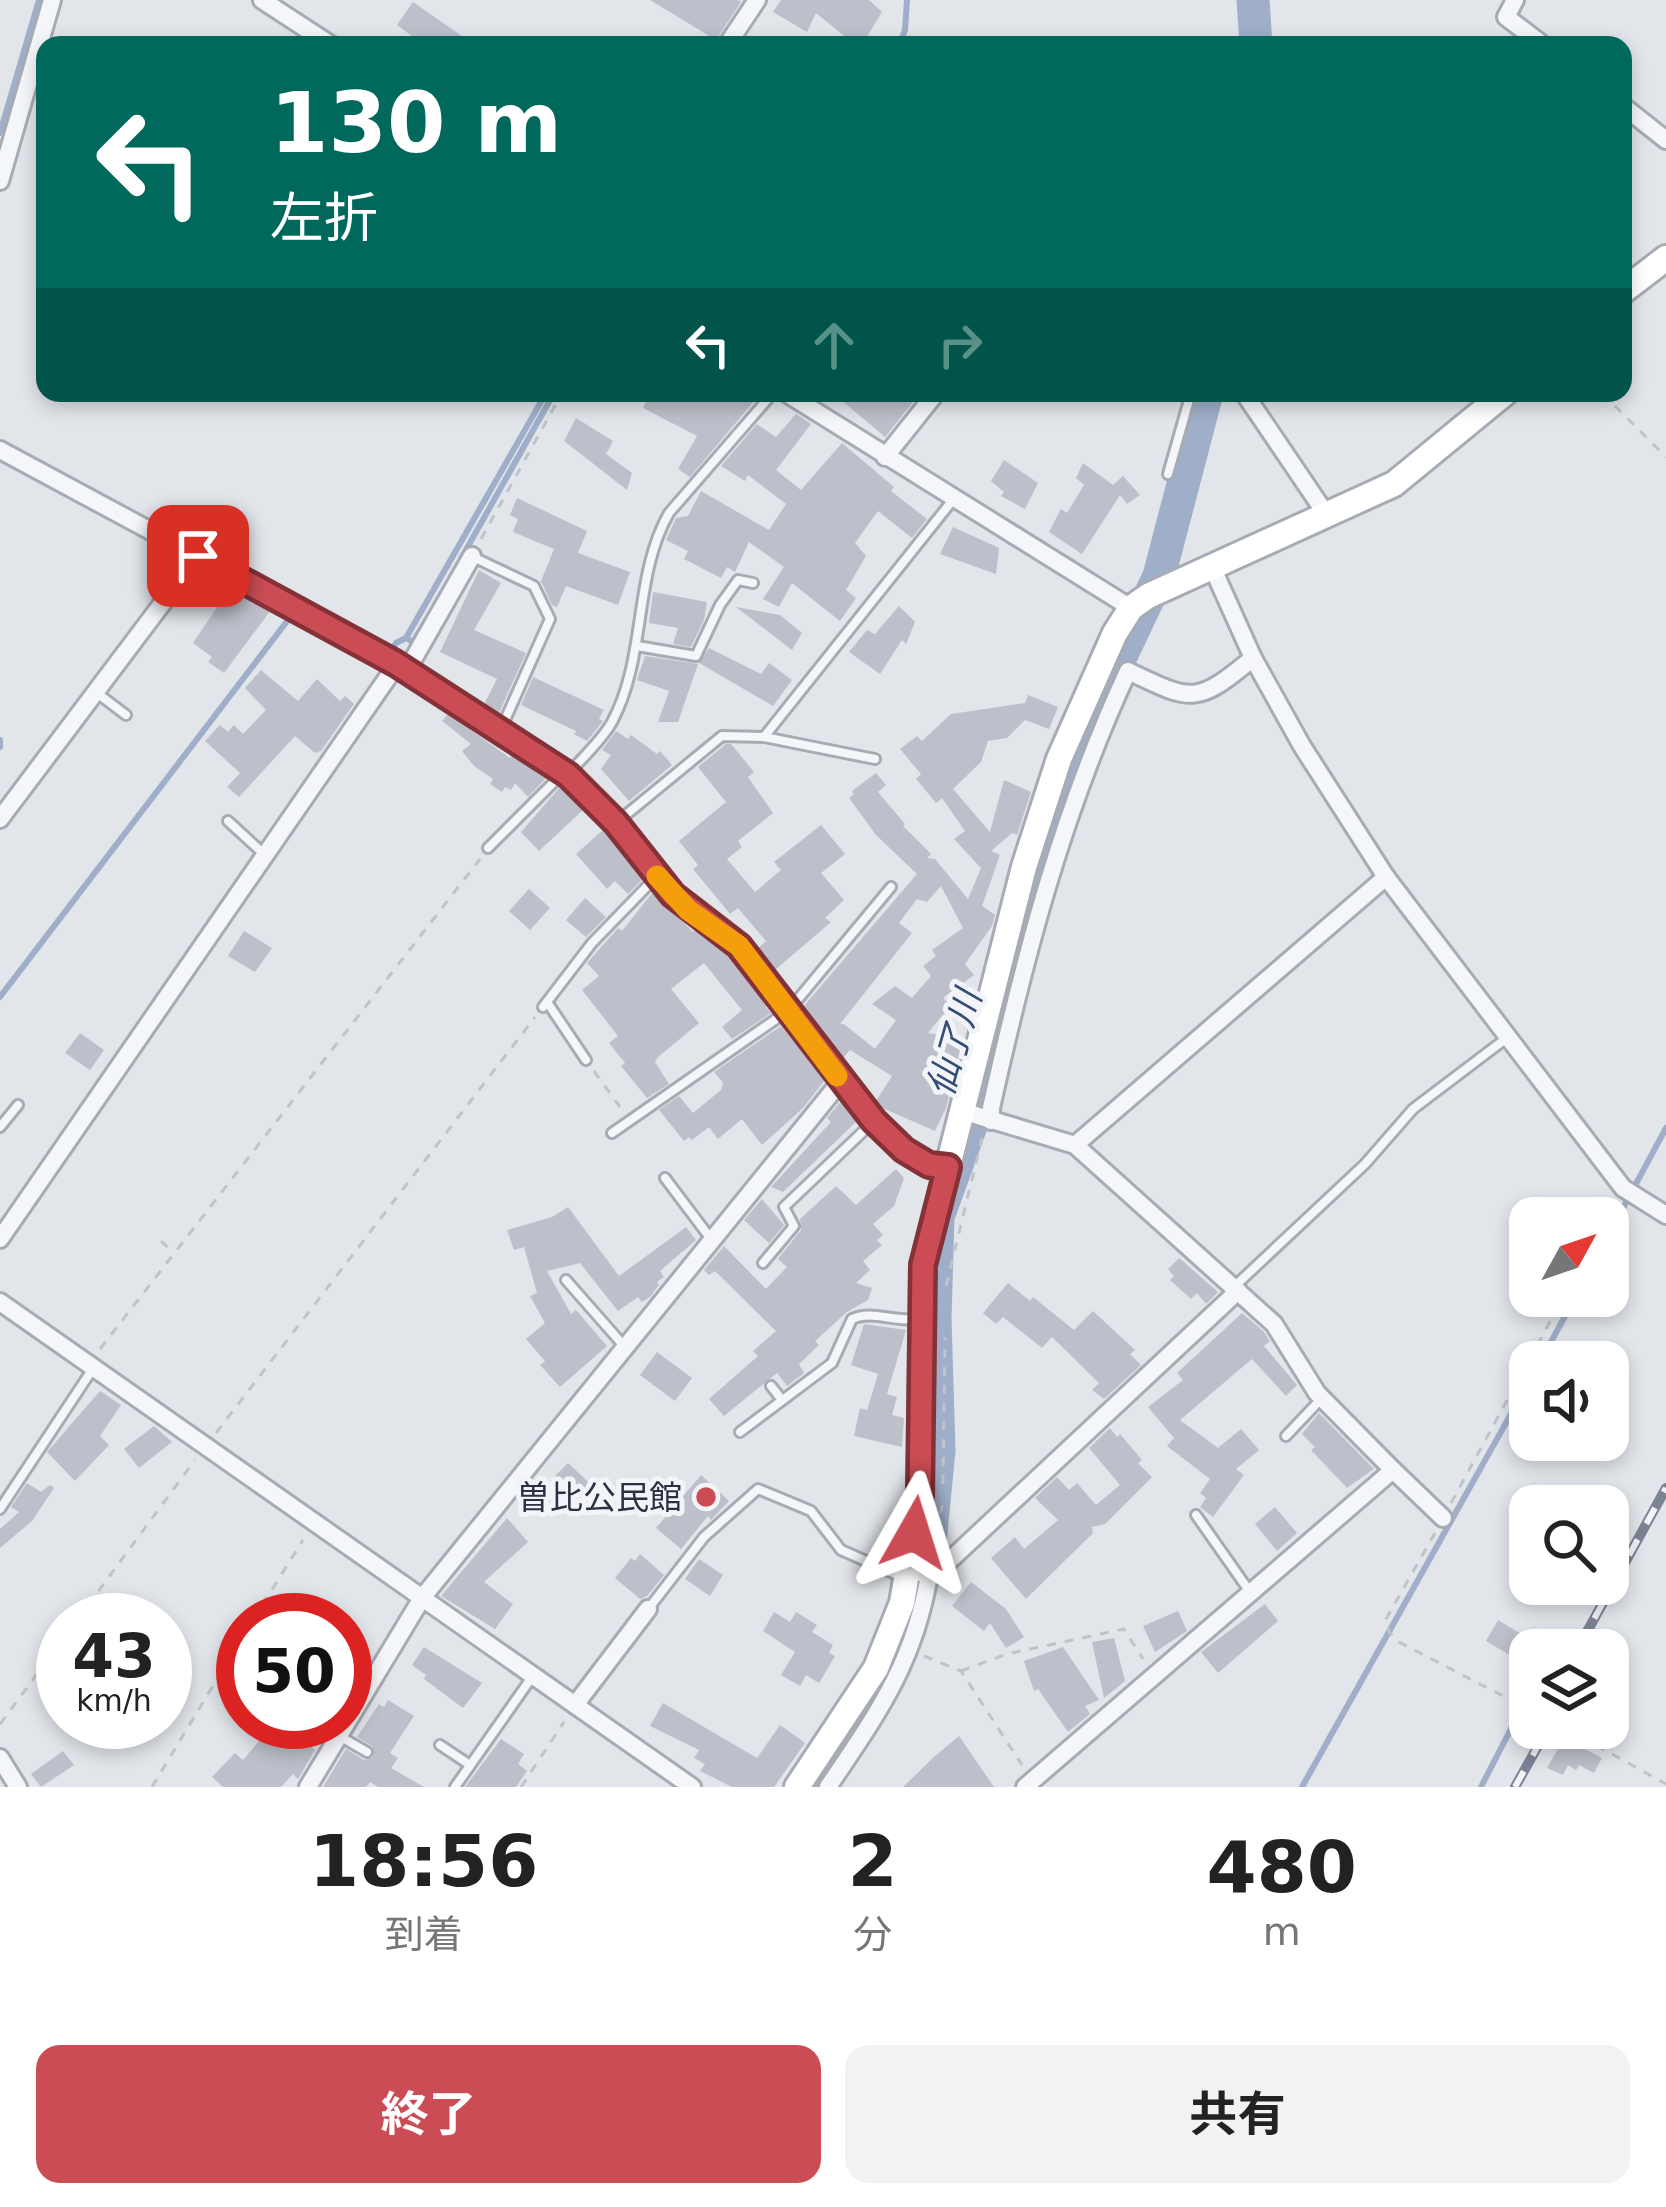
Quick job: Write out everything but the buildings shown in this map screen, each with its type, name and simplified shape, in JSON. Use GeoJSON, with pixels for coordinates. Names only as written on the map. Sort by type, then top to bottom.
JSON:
{"type":"FeatureCollection","features":[{"type":"Feature","properties":{"kind":"main road"},"geometry":{"type":"LineString","coordinates":[[1632,284],[1666,259]]}},
{"type":"Feature","properties":{"kind":"main road"},"geometry":{"type":"LineString","coordinates":[[797,1787],[876,1669],[914,1575],[920,1496],[923,1265],[1024,868],[1060,759],[1115,633],[1131,608],[1174,584],[1394,484],[1494,402]]}},
{"type":"Feature","properties":{"kind":"street"},"geometry":{"type":"LineString","coordinates":[[42,36],[52,0]]}},
{"type":"Feature","properties":{"kind":"street"},"geometry":{"type":"LineString","coordinates":[[262,0],[317,36]]}},
{"type":"Feature","properties":{"kind":"street"},"geometry":{"type":"LineString","coordinates":[[733,36],[757,0]]}},
{"type":"Feature","properties":{"kind":"street"},"geometry":{"type":"LineString","coordinates":[[1515,0],[1506,16],[1532,36]]}},
{"type":"Feature","properties":{"kind":"street"},"geometry":{"type":"LineString","coordinates":[[0,181],[36,56]]}},
{"type":"Feature","properties":{"kind":"street"},"geometry":{"type":"LineString","coordinates":[[1632,113],[1666,140]]}},
{"type":"Feature","properties":{"kind":"street"},"geometry":{"type":"LineString","coordinates":[[800,402],[1131,608]]}},
{"type":"Feature","properties":{"kind":"street"},"geometry":{"type":"LineString","coordinates":[[885,457],[929,402]]}},
{"type":"Feature","properties":{"kind":"street"},"geometry":{"type":"LineString","coordinates":[[1250,402],[1328,517]]}},
{"type":"Feature","properties":{"kind":"street"},"geometry":{"type":"LineString","coordinates":[[0,451],[372,650],[566,773],[616,823],[688,910],[739,946],[874,1121],[904,1150],[929,1165],[948,1167]]}},
{"type":"Feature","properties":{"kind":"street"},"geometry":{"type":"LineString","coordinates":[[0,819],[198,556]]}},
{"type":"Feature","properties":{"kind":"street"},"geometry":{"type":"LineString","coordinates":[[0,1238],[472,556]]}},
{"type":"Feature","properties":{"kind":"street"},"geometry":{"type":"LineString","coordinates":[[1213,569],[1253,658],[1302,746],[1386,877],[1623,1188],[1666,1215]]}},
{"type":"Feature","properties":{"kind":"street"},"geometry":{"type":"LineString","coordinates":[[991,1121],[1022,971],[1061,838],[1088,757],[1128,671],[1185,696],[1216,689],[1253,658]]}},
{"type":"Feature","properties":{"kind":"street"},"geometry":{"type":"LineString","coordinates":[[1075,1145],[1386,877]]}},
{"type":"Feature","properties":{"kind":"street"},"geometry":{"type":"LineString","coordinates":[[372,1682],[422,1598],[841,1081]]}},
{"type":"Feature","properties":{"kind":"street"},"geometry":{"type":"LineString","coordinates":[[962,1111],[1075,1145],[1274,1324],[1322,1398],[1443,1518]]}},
{"type":"Feature","properties":{"kind":"street"},"geometry":{"type":"LineString","coordinates":[[828,1787],[896,1683],[911,1650],[914,1575],[933,1576],[1235,1289]]}},
{"type":"Feature","properties":{"kind":"street"},"geometry":{"type":"LineString","coordinates":[[0,1302],[684,1785]]}},
{"type":"Feature","properties":{"kind":"street"},"geometry":{"type":"LineString","coordinates":[[1028,1784],[1393,1470]]}},
{"type":"Feature","properties":{"kind":"street"},"geometry":{"type":"LineString","coordinates":[[575,1706],[648,1609]]}},
{"type":"Feature","properties":{"kind":"street"},"geometry":{"type":"LineString","coordinates":[[308,1787],[332,1749]]}},
{"type":"Feature","properties":{"kind":"street"},"geometry":{"type":"LineString","coordinates":[[0,1758],[18,1787]]}},
{"type":"Feature","properties":{"kind":"lane"},"geometry":{"type":"LineString","coordinates":[[488,848],[610,727],[637,646],[659,531],[669,513],[765,402]]}},
{"type":"Feature","properties":{"kind":"lane"},"geometry":{"type":"LineString","coordinates":[[1168,474],[1188,402]]}},
{"type":"Feature","properties":{"kind":"lane"},"geometry":{"type":"LineString","coordinates":[[764,737],[953,500]]}},
{"type":"Feature","properties":{"kind":"lane"},"geometry":{"type":"LineString","coordinates":[[472,556],[534,586],[550,619],[500,730]]}},
{"type":"Feature","properties":{"kind":"lane"},"geometry":{"type":"LineString","coordinates":[[637,646],[696,656],[720,605],[738,580],[753,583]]}},
{"type":"Feature","properties":{"kind":"lane"},"geometry":{"type":"LineString","coordinates":[[96,692],[126,715]]}},
{"type":"Feature","properties":{"kind":"lane"},"geometry":{"type":"LineString","coordinates":[[616,823],[722,736],[764,737],[875,759]]}},
{"type":"Feature","properties":{"kind":"lane"},"geometry":{"type":"LineString","coordinates":[[228,821],[266,855]]}},
{"type":"Feature","properties":{"kind":"lane"},"geometry":{"type":"LineString","coordinates":[[586,1060],[545,1005],[592,943],[658,876]]}},
{"type":"Feature","properties":{"kind":"lane"},"geometry":{"type":"LineString","coordinates":[[612,1133],[789,1010],[891,886]]}},
{"type":"Feature","properties":{"kind":"lane"},"geometry":{"type":"LineString","coordinates":[[1235,1289],[1365,1164],[1413,1109],[1509,1036]]}},
{"type":"Feature","properties":{"kind":"lane"},"geometry":{"type":"LineString","coordinates":[[0,1127],[18,1105]]}},
{"type":"Feature","properties":{"kind":"lane"},"geometry":{"type":"LineString","coordinates":[[763,1263],[794,1226],[784,1207],[874,1121]]}},
{"type":"Feature","properties":{"kind":"lane"},"geometry":{"type":"LineString","coordinates":[[665,1178],[712,1239]]}},
{"type":"Feature","properties":{"kind":"lane"},"geometry":{"type":"LineString","coordinates":[[566,1280],[625,1347]]}},
{"type":"Feature","properties":{"kind":"lane"},"geometry":{"type":"LineString","coordinates":[[740,1432],[832,1363],[852,1319],[863,1314],[905,1322],[921,1317]]}},
{"type":"Feature","properties":{"kind":"lane"},"geometry":{"type":"LineString","coordinates":[[0,1509],[90,1366]]}},
{"type":"Feature","properties":{"kind":"lane"},"geometry":{"type":"LineString","coordinates":[[771,1386],[782,1400]]}},
{"type":"Feature","properties":{"kind":"lane"},"geometry":{"type":"LineString","coordinates":[[1286,1436],[1322,1398]]}},
{"type":"Feature","properties":{"kind":"lane"},"geometry":{"type":"LineString","coordinates":[[648,1609],[704,1537],[758,1489],[811,1511],[841,1550],[853,1558],[914,1575]]}},
{"type":"Feature","properties":{"kind":"lane"},"geometry":{"type":"LineString","coordinates":[[1196,1515],[1250,1592]]}},
{"type":"Feature","properties":{"kind":"lane"},"geometry":{"type":"LineString","coordinates":[[455,1787],[532,1676]]}},
{"type":"Feature","properties":{"kind":"lane"},"geometry":{"type":"LineString","coordinates":[[440,1744],[470,1765]]}},
{"type":"Feature","properties":{"kind":"lane"},"geometry":{"type":"LineString","coordinates":[[362,1749],[367,1752]]}},
{"type":"Feature","properties":{"kind":"path"},"geometry":{"type":"LineString","coordinates":[[472,556],[557,402]]}},
{"type":"Feature","properties":{"kind":"path"},"geometry":{"type":"LineString","coordinates":[[1611,402],[1666,457]]}},
{"type":"Feature","properties":{"kind":"path"},"geometry":{"type":"LineString","coordinates":[[90,1366],[488,848]]}},
{"type":"Feature","properties":{"kind":"path"},"geometry":{"type":"LineString","coordinates":[[97,1593],[545,1005]]}},
{"type":"Feature","properties":{"kind":"path"},"geometry":{"type":"LineString","coordinates":[[586,1060],[630,1120]]}},
{"type":"Feature","properties":{"kind":"path"},"geometry":{"type":"LineString","coordinates":[[945,1290],[984,1130],[991,1121]]}},
{"type":"Feature","properties":{"kind":"path"},"geometry":{"type":"LineString","coordinates":[[160,1241],[175,1253]]}},
{"type":"Feature","properties":{"kind":"path"},"geometry":{"type":"LineString","coordinates":[[1509,1699],[1399,1642],[1389,1632],[1386,1619],[1553,1317]]}},
{"type":"Feature","properties":{"kind":"path"},"geometry":{"type":"LineString","coordinates":[[914,1575],[940,1535],[946,1455],[945,1331]]}},
{"type":"Feature","properties":{"kind":"path"},"geometry":{"type":"LineString","coordinates":[[270,1593],[314,1523]]}},
{"type":"Feature","properties":{"kind":"path"},"geometry":{"type":"LineString","coordinates":[[961,1671],[1007,1654],[1124,1629],[1154,1675]]}},
{"type":"Feature","properties":{"kind":"path"},"geometry":{"type":"LineString","coordinates":[[911,1650],[961,1671],[1028,1784]]}},
{"type":"Feature","properties":{"kind":"path"},"geometry":{"type":"LineString","coordinates":[[0,1724],[36,1675]]}},
{"type":"Feature","properties":{"kind":"path"},"geometry":{"type":"LineString","coordinates":[[152,1787],[216,1681]]}},
{"type":"Feature","properties":{"kind":"path"},"geometry":{"type":"LineString","coordinates":[[521,1787],[575,1706]]}},
{"type":"Feature","properties":{"kind":"path"},"geometry":{"type":"LineString","coordinates":[[1602,1749],[1666,1784]]}},
{"type":"Feature","properties":{"kind":"waterway"},"geometry":{"type":"LineString","coordinates":[[0,133],[39,0]]}},
{"type":"Feature","properties":{"kind":"waterway"},"geometry":{"type":"LineString","coordinates":[[903,36],[907,0]]}},
{"type":"Feature","properties":{"kind":"waterway","name":"仙了川"},"geometry":{"type":"LineString","coordinates":[[1253,0],[1255,36]]}},
{"type":"Feature","properties":{"kind":"waterway"},"geometry":{"type":"LineString","coordinates":[[0,997],[291,616],[381,666],[396,643],[406,638],[541,402]]}},
{"type":"Feature","properties":{"kind":"waterway"},"geometry":{"type":"LineString","coordinates":[[462,557],[549,402]]}},
{"type":"Feature","properties":{"kind":"waterway","name":"仙了川"},"geometry":{"type":"LineString","coordinates":[[816,1787],[901,1648],[919,1589],[930,1542],[939,1451],[938,1217],[984,1090],[1016,948],[1068,768],[1159,576],[1205,402]]}},
{"type":"Feature","properties":{"kind":"waterway"},"geometry":{"type":"LineString","coordinates":[[406,638],[413,642],[429,616]]}},
{"type":"Feature","properties":{"kind":"waterway"},"geometry":{"type":"LineString","coordinates":[[0,740],[0,747]]}},
{"type":"Feature","properties":{"kind":"waterway"},"geometry":{"type":"LineString","coordinates":[[1629,1197],[1666,1128]]}},
{"type":"Feature","properties":{"kind":"waterway"},"geometry":{"type":"LineString","coordinates":[[1551,1341],[1565,1317]]}},
{"type":"Feature","properties":{"kind":"waterway"},"geometry":{"type":"LineString","coordinates":[[1302,1787],[1509,1417]]}},
{"type":"Feature","properties":{"kind":"waterway"},"geometry":{"type":"LineString","coordinates":[[1481,1787],[1509,1733]]}},
{"type":"Feature","properties":{"kind":"railway"},"geometry":{"type":"LineString","coordinates":[[1589,1629],[1666,1488]]}},
{"type":"Feature","properties":{"kind":"railway"},"geometry":{"type":"LineString","coordinates":[[1515,1787],[1536,1749]]}},
{"type":"Feature","properties":{"kind":"slow traffic"},"geometry":{"type":"LineString","coordinates":[[657,876],[688,910],[739,946],[837,1076]]}},
{"type":"Feature","properties":{"kind":"place","name":"曽比公民館"},"geometry":{"type":"Point","coordinates":[706,1497]}},
{"type":"Feature","properties":{"kind":"route"},"geometry":{"type":"LineString","coordinates":[[198,556],[395,663],[568,775],[616,823],[688,910],[739,946],[874,1121],[904,1150],[929,1165],[948,1167],[923,1265],[920,1496],[914,1533]]}}]}
